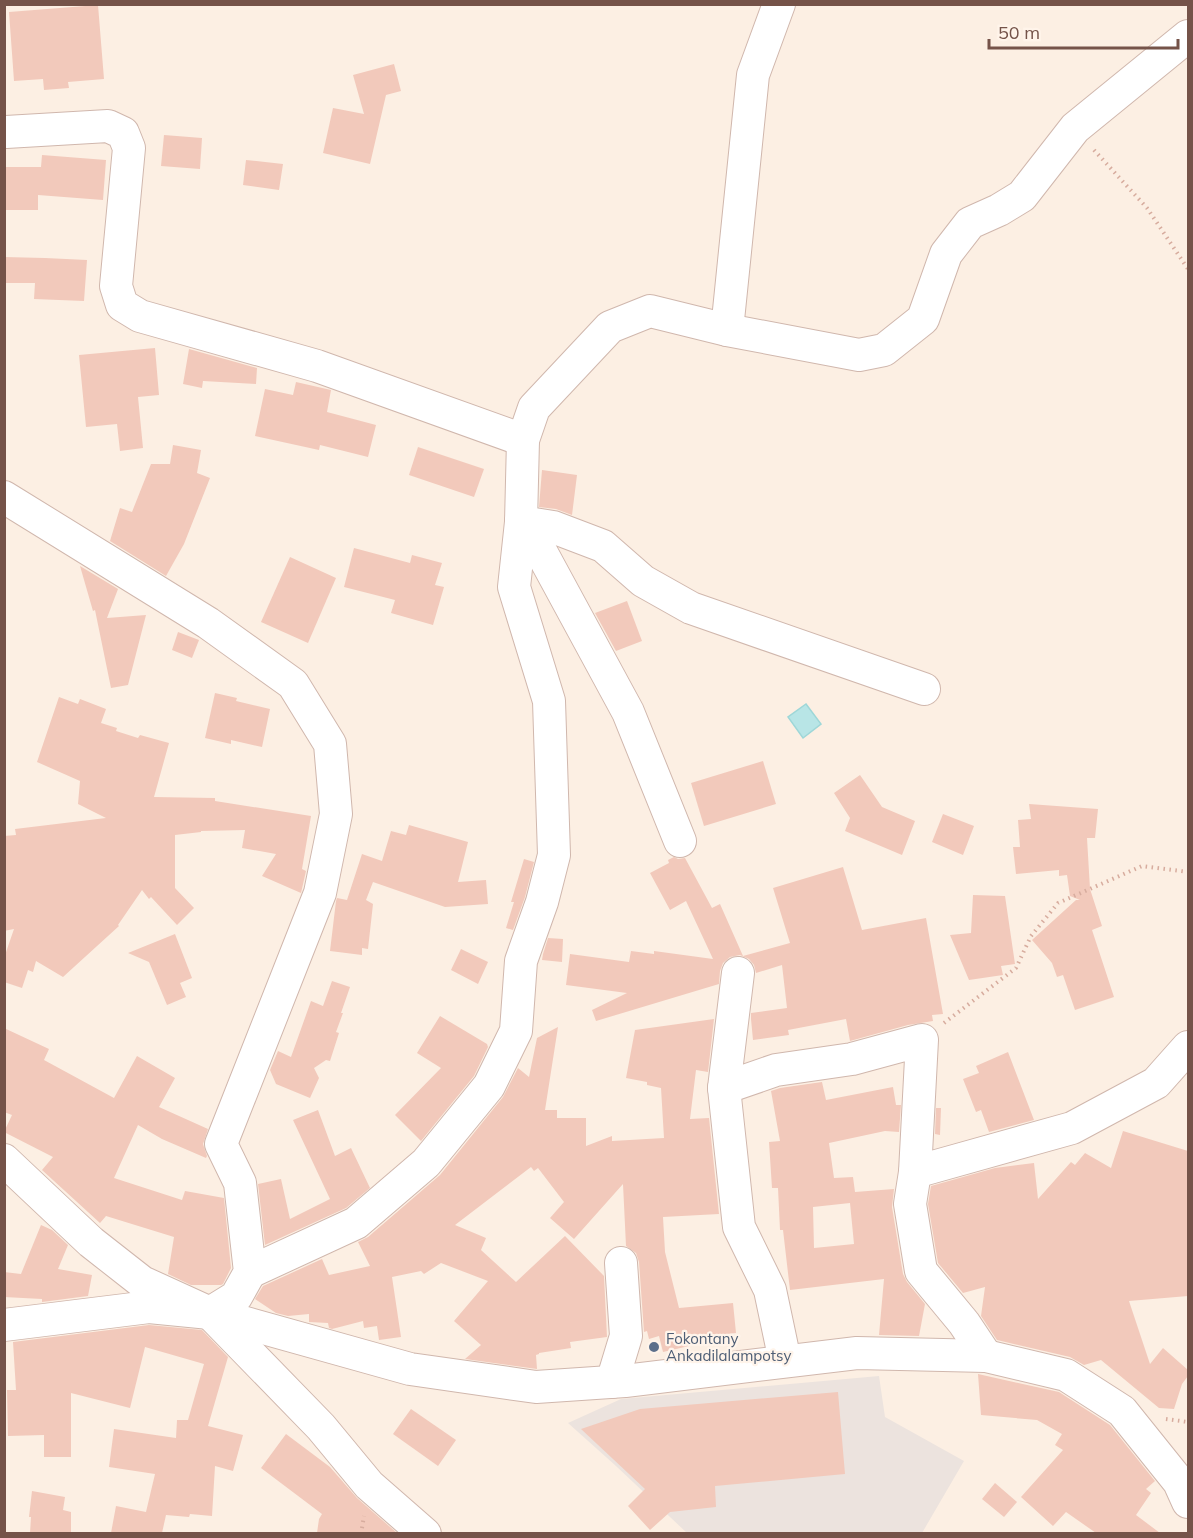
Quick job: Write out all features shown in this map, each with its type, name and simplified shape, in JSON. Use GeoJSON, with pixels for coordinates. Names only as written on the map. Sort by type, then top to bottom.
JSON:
{"type":"FeatureCollection","features":[{"type":"Feature","properties":{"kind":"street"},"geometry":{"type":"LineString","coordinates":[[727,330],[753,75],[779,4]]}},
{"type":"Feature","properties":{"kind":"street"},"geometry":{"type":"LineString","coordinates":[[250,1272],[356,1223],[426,1163],[489,1086],[516,1031],[522,961],[542,902],[554,855],[549,700],[514,587],[522,522],[523,440],[534,408],[610,327],[650,311],[727,330],[859,355],[884,350],[923,319],[946,254],[970,223],[999,210],[1022,196],[1075,128],[1188,36]]}},
{"type":"Feature","properties":{"kind":"street"},"geometry":{"type":"LineString","coordinates":[[6,132],[108,126],[123,133],[129,148],[116,286],[122,305],[140,316],[317,366],[523,440]]}},
{"type":"Feature","properties":{"kind":"street"},"geometry":{"type":"LineString","coordinates":[[4,497],[208,623],[293,684],[330,744],[336,814],[320,893],[221,1144],[240,1183],[250,1272],[236,1297],[210,1313],[149,1307],[4,1325]]}},
{"type":"Feature","properties":{"kind":"street"},"geometry":{"type":"LineString","coordinates":[[522,522],[553,527],[603,546],[643,581],[692,608],[924,689]]}},
{"type":"Feature","properties":{"kind":"street"},"geometry":{"type":"LineString","coordinates":[[522,522],[538,546],[628,712],[680,841]]}},
{"type":"Feature","properties":{"kind":"street"},"geometry":{"type":"LineString","coordinates":[[738,973],[724,1088],[739,1227],[770,1290],[785,1361]]}},
{"type":"Feature","properties":{"kind":"street"},"geometry":{"type":"LineString","coordinates":[[724,1088],[776,1070],[852,1059],[922,1040],[915,1172],[910,1204],[921,1271],[964,1323],[986,1356]]}},
{"type":"Feature","properties":{"kind":"street"},"geometry":{"type":"LineString","coordinates":[[915,1172],[1072,1128],[1156,1083],[1188,1047]]}},
{"type":"Feature","properties":{"kind":"street"},"geometry":{"type":"LineString","coordinates":[[4,1160],[91,1242],[142,1282],[210,1313],[410,1369],[536,1387],[612,1382],[857,1353],[986,1356],[1066,1375],[1122,1411],[1179,1482],[1188,1502]]}},
{"type":"Feature","properties":{"kind":"street"},"geometry":{"type":"LineString","coordinates":[[612,1382],[626,1336],[621,1263]]}},
{"type":"Feature","properties":{"kind":"street"},"geometry":{"type":"LineString","coordinates":[[210,1313],[321,1427],[369,1485],[424,1533]]}},
{"type":"Feature","properties":{"kind":"path"},"geometry":{"type":"LineString","coordinates":[[1075,128],[1147,208],[1188,269]]}},
{"type":"Feature","properties":{"kind":"path"},"geometry":{"type":"LineString","coordinates":[[922,1040],[1016,968],[1031,936],[1059,903],[1142,866],[1188,872]]}},
{"type":"Feature","properties":{"kind":"shaded area"},"geometry":{"type":"Polygon","coordinates":[[[879,1376],[885,1417],[964,1461],[922,1533],[687,1533],[568,1423],[621,1399],[879,1376]]]}},
{"type":"Feature","properties":{"kind":"water"},"geometry":{"type":"Polygon","coordinates":[[[806,704],[821,724],[803,738],[788,717],[806,704]]]}},
{"type":"Feature","properties":{"kind":"building"},"geometry":{"type":"Polygon","coordinates":[[[98,5],[104,79],[68,82],[69,88],[44,90],[43,79],[14,81],[9,12],[98,5]]]}},
{"type":"Feature","properties":{"kind":"building"},"geometry":{"type":"Polygon","coordinates":[[[394,64],[401,91],[386,95],[370,164],[323,153],[333,108],[364,114],[353,75],[394,64]]]}},
{"type":"Feature","properties":{"kind":"building"},"geometry":{"type":"Polygon","coordinates":[[[164,135],[202,138],[200,169],[161,166],[164,135]]]}},
{"type":"Feature","properties":{"kind":"building"},"geometry":{"type":"Polygon","coordinates":[[[42,155],[106,160],[103,200],[38,195],[38,210],[4,210],[4,167],[41,167],[42,155]]]}},
{"type":"Feature","properties":{"kind":"building"},"geometry":{"type":"Polygon","coordinates":[[[246,160],[283,164],[279,190],[243,185],[246,160]]]}},
{"type":"Feature","properties":{"kind":"building"},"geometry":{"type":"Polygon","coordinates":[[[4,257],[87,260],[84,301],[34,299],[35,283],[4,283],[4,257]]]}},
{"type":"Feature","properties":{"kind":"building"},"geometry":{"type":"Polygon","coordinates":[[[155,348],[159,395],[138,397],[143,448],[120,451],[117,424],[86,427],[79,355],[155,348]]]}},
{"type":"Feature","properties":{"kind":"building"},"geometry":{"type":"Polygon","coordinates":[[[189,349],[257,368],[256,384],[203,381],[202,388],[183,384],[189,349]]]}},
{"type":"Feature","properties":{"kind":"building"},"geometry":{"type":"Polygon","coordinates":[[[296,382],[331,390],[327,412],[376,425],[368,457],[320,445],[319,450],[255,436],[265,389],[293,395],[296,382]]]}},
{"type":"Feature","properties":{"kind":"building"},"geometry":{"type":"Polygon","coordinates":[[[173,445],[201,450],[197,473],[210,478],[184,544],[166,576],[110,541],[120,508],[132,512],[151,464],[170,464],[173,445]]]}},
{"type":"Feature","properties":{"kind":"building"},"geometry":{"type":"Polygon","coordinates":[[[418,447],[484,469],[474,497],[409,475],[418,447]]]}},
{"type":"Feature","properties":{"kind":"building"},"geometry":{"type":"Polygon","coordinates":[[[542,470],[577,475],[572,515],[556,509],[539,507],[542,470]]]}},
{"type":"Feature","properties":{"kind":"building"},"geometry":{"type":"Polygon","coordinates":[[[354,548],[410,563],[412,555],[442,563],[435,585],[444,587],[433,625],[391,613],[395,600],[344,587],[354,548]]]}},
{"type":"Feature","properties":{"kind":"building"},"geometry":{"type":"Polygon","coordinates":[[[290,557],[336,578],[308,643],[261,622],[290,557]]]}},
{"type":"Feature","properties":{"kind":"building"},"geometry":{"type":"Polygon","coordinates":[[[80,566],[118,589],[107,618],[146,615],[128,685],[111,688],[95,610],[93,611],[80,566]]]}},
{"type":"Feature","properties":{"kind":"building"},"geometry":{"type":"Polygon","coordinates":[[[627,601],[642,641],[616,651],[595,613],[627,601]]]}},
{"type":"Feature","properties":{"kind":"building"},"geometry":{"type":"Polygon","coordinates":[[[178,632],[199,640],[192,658],[172,650],[178,632]]]}},
{"type":"Feature","properties":{"kind":"building"},"geometry":{"type":"Polygon","coordinates":[[[215,693],[237,698],[236,701],[270,709],[262,747],[231,740],[231,744],[205,738],[215,693]]]}},
{"type":"Feature","properties":{"kind":"building"},"geometry":{"type":"Polygon","coordinates":[[[59,697],[78,704],[80,699],[106,709],[101,723],[117,728],[116,731],[138,738],[140,735],[169,743],[154,797],[215,798],[215,801],[311,816],[302,869],[306,871],[301,893],[262,876],[276,854],[242,848],[245,830],[201,831],[175,835],[175,888],[194,908],[177,925],[142,890],[119,926],[63,977],[36,961],[33,972],[28,970],[22,988],[4,982],[4,958],[14,929],[4,931],[4,836],[16,835],[15,829],[106,818],[78,804],[80,781],[37,762],[59,697]]]}},
{"type":"Feature","properties":{"kind":"building"},"geometry":{"type":"Polygon","coordinates":[[[763,761],[776,804],[704,826],[691,783],[763,761]]]}},
{"type":"Feature","properties":{"kind":"building"},"geometry":{"type":"Polygon","coordinates":[[[860,775],[882,807],[915,821],[902,855],[845,831],[850,818],[834,793],[860,775]]]}},
{"type":"Feature","properties":{"kind":"building"},"geometry":{"type":"Polygon","coordinates":[[[1029,804],[1098,809],[1095,838],[1087,838],[1090,889],[1102,926],[1092,930],[1114,997],[1075,1010],[1063,975],[1057,977],[1052,963],[1032,940],[1076,900],[1080,900],[1070,896],[1067,875],[1059,876],[1059,870],[1016,874],[1013,847],[1020,847],[1018,820],[1031,819],[1029,804]]]}},
{"type":"Feature","properties":{"kind":"building"},"geometry":{"type":"Polygon","coordinates":[[[943,814],[974,826],[963,855],[932,842],[943,814]]]}},
{"type":"Feature","properties":{"kind":"building"},"geometry":{"type":"Polygon","coordinates":[[[409,825],[468,842],[458,882],[486,880],[488,904],[445,907],[373,882],[366,900],[373,904],[368,949],[362,948],[362,955],[330,951],[336,901],[337,898],[347,900],[362,854],[382,861],[391,831],[406,835],[409,825]]]}},
{"type":"Feature","properties":{"kind":"building"},"geometry":{"type":"Polygon","coordinates":[[[674,857],[685,858],[712,908],[720,904],[743,956],[790,943],[773,888],[843,867],[862,930],[926,918],[943,1014],[932,1015],[933,1021],[908,1025],[850,1041],[846,1019],[788,1030],[789,1035],[753,1040],[751,1013],[787,1008],[782,965],[756,973],[749,959],[740,955],[730,957],[723,963],[719,984],[596,1021],[592,1010],[627,993],[566,985],[570,954],[629,962],[631,951],[654,954],[654,951],[713,959],[686,901],[670,910],[650,873],[669,863],[668,860],[674,857]]]}},
{"type":"Feature","properties":{"kind":"building"},"geometry":{"type":"Polygon","coordinates":[[[524,859],[534,862],[513,930],[506,928],[524,859]]]}},
{"type":"Feature","properties":{"kind":"building"},"geometry":{"type":"Polygon","coordinates":[[[973,895],[1005,896],[1015,964],[1001,966],[1003,975],[969,980],[950,935],[971,933],[973,895]]]}},
{"type":"Feature","properties":{"kind":"building"},"geometry":{"type":"Polygon","coordinates":[[[175,934],[192,978],[180,983],[186,997],[167,1005],[149,962],[128,953],[175,934]]]}},
{"type":"Feature","properties":{"kind":"building"},"geometry":{"type":"Polygon","coordinates":[[[548,938],[563,939],[562,962],[542,960],[548,938]]]}},
{"type":"Feature","properties":{"kind":"building"},"geometry":{"type":"Polygon","coordinates":[[[461,949],[488,962],[478,984],[451,970],[461,949]]]}},
{"type":"Feature","properties":{"kind":"building"},"geometry":{"type":"Polygon","coordinates":[[[332,981],[350,987],[341,1013],[343,1013],[336,1032],[339,1033],[330,1061],[326,1060],[314,1068],[319,1078],[310,1098],[276,1084],[270,1070],[278,1051],[291,1057],[311,1001],[323,1006],[332,981]]]}},
{"type":"Feature","properties":{"kind":"building"},"geometry":{"type":"Polygon","coordinates":[[[440,1016],[487,1044],[488,1047],[474,1076],[421,1141],[395,1115],[441,1068],[417,1053],[440,1016]]]}},
{"type":"Feature","properties":{"kind":"building"},"geometry":{"type":"Polygon","coordinates":[[[714,1019],[708,1072],[696,1070],[690,1119],[709,1118],[719,1214],[663,1217],[665,1252],[679,1308],[733,1303],[736,1333],[687,1338],[689,1346],[663,1352],[659,1336],[649,1339],[647,1331],[644,1332],[639,1262],[636,1253],[626,1246],[623,1184],[574,1239],[550,1218],[564,1202],[538,1168],[534,1171],[531,1167],[455,1225],[486,1238],[481,1250],[516,1282],[565,1236],[604,1276],[607,1337],[570,1342],[571,1348],[539,1353],[536,1355],[537,1369],[465,1359],[481,1345],[454,1321],[488,1281],[441,1263],[424,1274],[421,1271],[392,1277],[401,1337],[379,1340],[377,1326],[364,1328],[363,1321],[332,1329],[329,1328],[328,1323],[309,1322],[309,1314],[288,1316],[276,1313],[255,1299],[263,1286],[322,1259],[329,1275],[370,1266],[358,1242],[368,1237],[440,1175],[503,1097],[518,1068],[529,1077],[537,1038],[558,1027],[545,1110],[557,1110],[557,1118],[586,1118],[586,1146],[612,1136],[612,1141],[664,1138],[661,1088],[647,1085],[647,1082],[626,1078],[635,1030],[714,1019]]]}},
{"type":"Feature","properties":{"kind":"building"},"geometry":{"type":"Polygon","coordinates":[[[4,1028],[49,1049],[44,1060],[114,1098],[137,1056],[175,1078],[159,1107],[208,1129],[203,1144],[206,1158],[162,1139],[138,1125],[114,1178],[182,1200],[185,1191],[224,1198],[231,1268],[223,1284],[191,1285],[168,1274],[174,1237],[106,1216],[100,1223],[42,1170],[53,1157],[4,1132],[12,1115],[4,1112],[4,1028]]]}},
{"type":"Feature","properties":{"kind":"building"},"geometry":{"type":"Polygon","coordinates":[[[1008,1052],[1034,1120],[989,1132],[981,1110],[976,1112],[963,1079],[979,1073],[976,1066],[1008,1052]]]}},
{"type":"Feature","properties":{"kind":"building"},"geometry":{"type":"Polygon","coordinates":[[[822,1082],[826,1100],[893,1087],[896,1105],[901,1105],[899,1132],[885,1131],[829,1143],[834,1178],[853,1177],[855,1192],[894,1189],[892,1207],[903,1274],[925,1304],[919,1336],[879,1335],[884,1279],[790,1290],[783,1230],[780,1230],[778,1188],[772,1188],[769,1142],[780,1141],[771,1091],[822,1082]],[[850,1203],[813,1207],[814,1248],[854,1244],[850,1203]]]}},
{"type":"Feature","properties":{"kind":"building"},"geometry":{"type":"Polygon","coordinates":[[[936,1108],[941,1108],[940,1135],[935,1134],[936,1108]]]}},
{"type":"Feature","properties":{"kind":"building"},"geometry":{"type":"Polygon","coordinates":[[[318,1110],[335,1156],[351,1148],[370,1188],[346,1208],[265,1245],[258,1184],[281,1179],[290,1219],[330,1199],[293,1120],[318,1110]]]}},
{"type":"Feature","properties":{"kind":"building"},"geometry":{"type":"Polygon","coordinates":[[[1123,1131],[1188,1151],[1188,1296],[1129,1301],[1150,1364],[1163,1348],[1188,1370],[1188,1376],[1182,1384],[1174,1409],[1159,1408],[1101,1360],[1084,1365],[1070,1357],[997,1340],[981,1316],[985,1287],[963,1293],[938,1263],[928,1204],[931,1186],[995,1168],[1034,1163],[1038,1199],[1071,1162],[1075,1165],[1085,1153],[1111,1168],[1123,1131]]]}},
{"type":"Feature","properties":{"kind":"building"},"geometry":{"type":"Polygon","coordinates":[[[41,1225],[52,1230],[68,1245],[58,1269],[92,1275],[88,1296],[42,1302],[42,1299],[4,1297],[4,1272],[21,1274],[41,1225]]]}},
{"type":"Feature","properties":{"kind":"building"},"geometry":{"type":"Polygon","coordinates":[[[149,1325],[202,1330],[228,1357],[208,1426],[243,1435],[233,1471],[215,1466],[212,1516],[166,1515],[162,1533],[111,1533],[116,1506],[146,1512],[155,1474],[109,1467],[114,1429],[176,1438],[177,1420],[188,1420],[204,1364],[145,1347],[130,1408],[71,1393],[71,1457],[44,1457],[44,1435],[8,1436],[7,1390],[16,1390],[13,1342],[149,1325]]]}},
{"type":"Feature","properties":{"kind":"building"},"geometry":{"type":"Polygon","coordinates":[[[978,1374],[1059,1392],[1110,1425],[1155,1481],[1146,1489],[1151,1493],[1136,1515],[1160,1533],[1096,1533],[1066,1512],[1053,1526],[1021,1497],[1063,1450],[1055,1445],[1062,1434],[1037,1420],[981,1415],[978,1374]]]}},
{"type":"Feature","properties":{"kind":"building"},"geometry":{"type":"Polygon","coordinates":[[[838,1392],[845,1474],[715,1486],[716,1507],[670,1512],[650,1530],[628,1506],[645,1489],[581,1429],[640,1409],[838,1392]]]}},
{"type":"Feature","properties":{"kind":"building"},"geometry":{"type":"Polygon","coordinates":[[[411,1409],[456,1440],[438,1466],[393,1434],[411,1409]]]}},
{"type":"Feature","properties":{"kind":"building"},"geometry":{"type":"Polygon","coordinates":[[[286,1434],[330,1467],[357,1498],[397,1533],[317,1533],[322,1514],[261,1468],[286,1434]]]}},
{"type":"Feature","properties":{"kind":"building"},"geometry":{"type":"Polygon","coordinates":[[[995,1483],[1017,1502],[1004,1517],[982,1499],[995,1483]]]}},
{"type":"Feature","properties":{"kind":"building"},"geometry":{"type":"Polygon","coordinates":[[[32,1491],[65,1497],[63,1510],[71,1512],[71,1533],[30,1533],[32,1491]]]}},
{"type":"Feature","properties":{"kind":"place","name":"Fokontany Ankadilalampotsy"},"geometry":{"type":"Point","coordinates":[654,1347]}}]}
